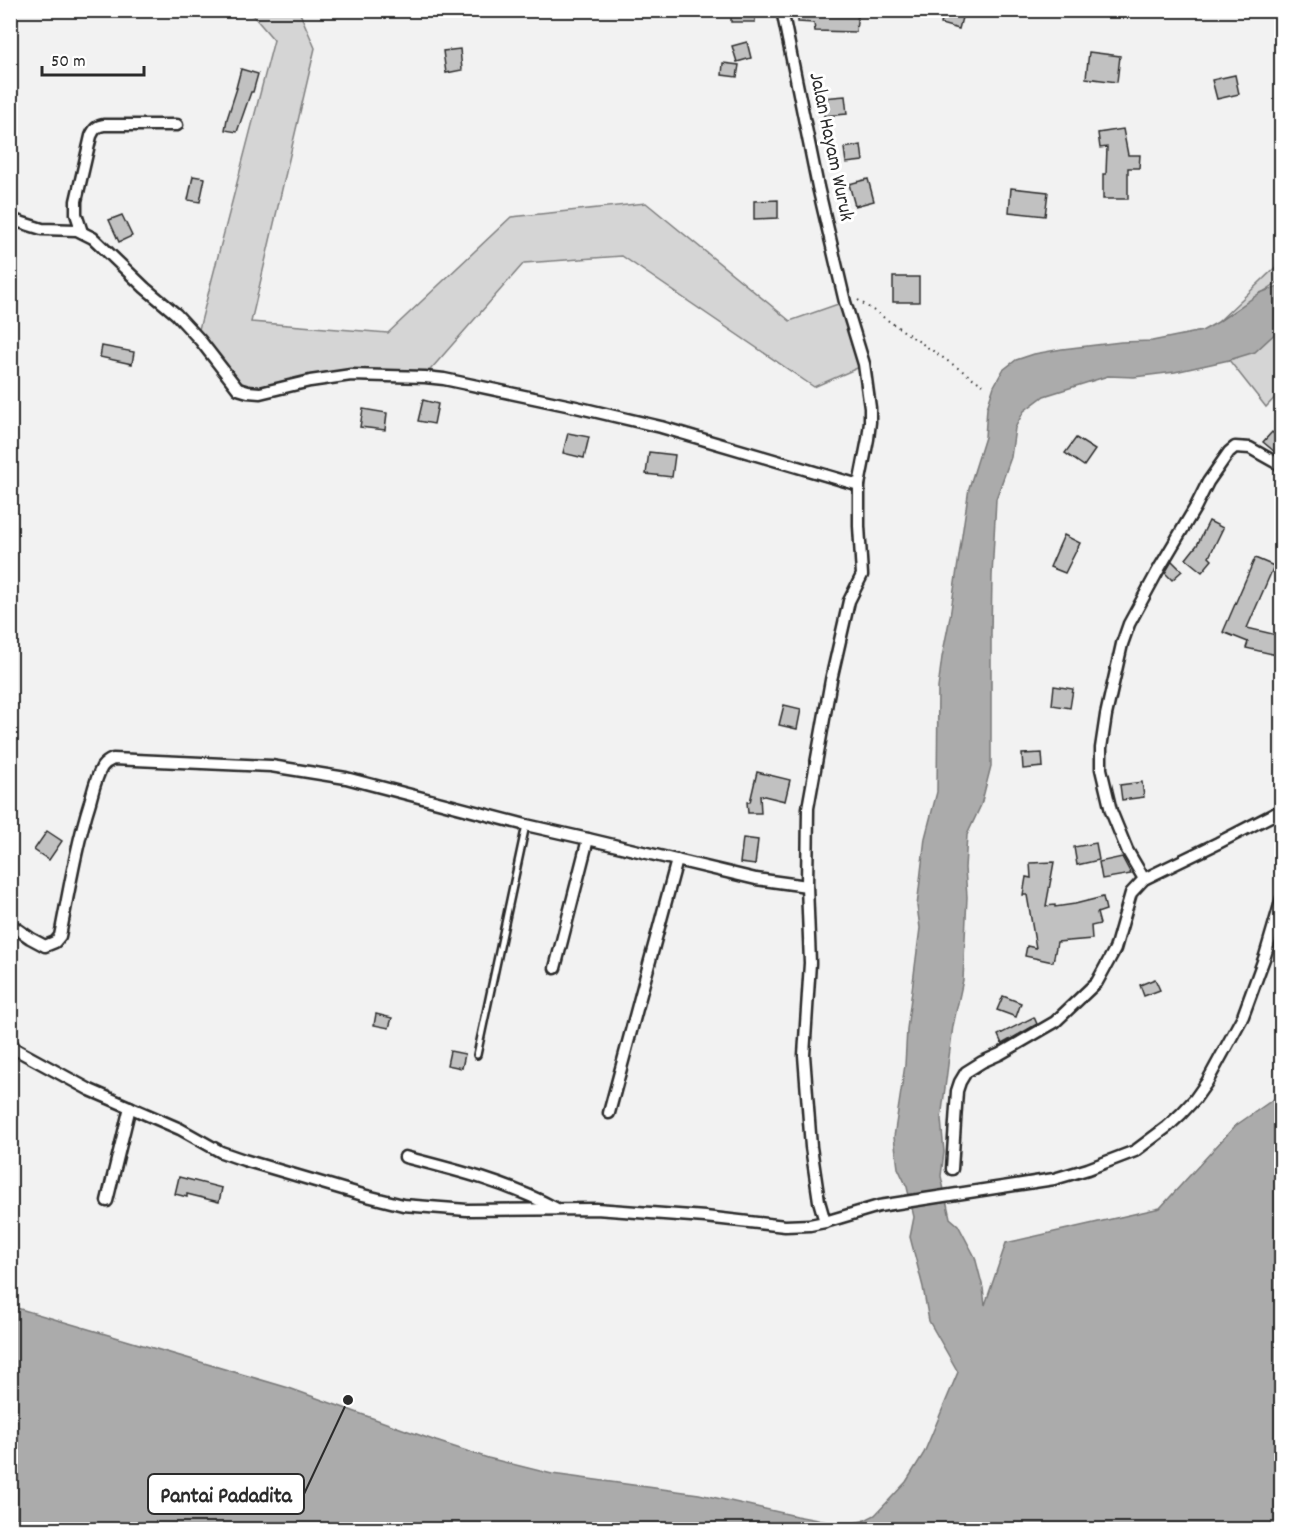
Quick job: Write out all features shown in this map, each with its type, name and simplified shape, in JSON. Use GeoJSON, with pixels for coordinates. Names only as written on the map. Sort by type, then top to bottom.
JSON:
{"type":"FeatureCollection","features":[{"type":"Feature","properties":{"kind":"street","name":"Jalan Hayam Wuruk"},"geometry":{"type":"LineString","coordinates":[[782,10],[818,188],[845,302],[864,364],[870,422],[859,485],[862,575],[849,601],[831,680],[808,808],[807,886],[810,963],[804,1029],[804,1067],[811,1147],[819,1202],[825,1222]]}},
{"type":"Feature","properties":{"kind":"street"},"geometry":{"type":"LineString","coordinates":[[82,232],[76,214],[76,201],[94,130],[98,126],[105,125],[177,125]]}},
{"type":"Feature","properties":{"kind":"street"},"geometry":{"type":"LineString","coordinates":[[10,219],[42,229],[82,232],[93,238],[176,314],[200,340],[238,389],[248,393],[260,393],[310,381],[351,375],[424,377],[444,380],[660,426],[859,485]]}},
{"type":"Feature","properties":{"kind":"street"},"geometry":{"type":"LineString","coordinates":[[1144,879],[1127,850],[1111,811],[1101,770],[1101,748],[1106,715],[1122,644],[1160,567],[1208,482],[1229,452],[1235,447],[1250,448],[1281,466]]}},
{"type":"Feature","properties":{"kind":"street"},"geometry":{"type":"LineString","coordinates":[[10,924],[45,946],[55,942],[60,936],[76,852],[87,809],[102,767],[113,759],[271,766],[346,778],[526,825],[756,879],[807,886]]}},
{"type":"Feature","properties":{"kind":"street"},"geometry":{"type":"LineString","coordinates":[[952,1169],[957,1091],[966,1072],[1055,1022],[1097,982],[1115,949],[1131,892],[1144,879],[1281,810]]}},
{"type":"Feature","properties":{"kind":"street"},"geometry":{"type":"LineString","coordinates":[[555,968],[588,838]]}},
{"type":"Feature","properties":{"kind":"street"},"geometry":{"type":"LineString","coordinates":[[609,1113],[677,860]]}},
{"type":"Feature","properties":{"kind":"street"},"geometry":{"type":"LineString","coordinates":[[10,1041],[15,1049],[90,1090],[180,1129],[221,1152],[393,1202],[421,1207],[467,1210],[624,1210],[785,1226],[810,1225],[879,1206],[1054,1179],[1088,1169],[1135,1150],[1181,1114],[1207,1082],[1243,1016],[1265,956],[1281,897]]}},
{"type":"Feature","properties":{"kind":"street"},"geometry":{"type":"LineString","coordinates":[[107,1201],[130,1107]]}},
{"type":"Feature","properties":{"kind":"street"},"geometry":{"type":"LineString","coordinates":[[405,1157],[486,1179],[523,1192],[558,1209]]}},
{"type":"Feature","properties":{"kind":"lane"},"geometry":{"type":"LineString","coordinates":[[477,1055],[526,825]]}},
{"type":"Feature","properties":{"kind":"path"},"geometry":{"type":"LineString","coordinates":[[843,290],[983,385]]}},
{"type":"Feature","properties":{"kind":"shaded area"},"geometry":{"type":"Polygon","coordinates":[[[249,11],[299,11],[315,48],[251,322],[388,333],[511,217],[646,203],[790,321],[841,303],[862,366],[814,387],[622,256],[524,263],[424,377],[336,376],[255,391],[235,379],[198,333],[274,40],[249,11]]]}},
{"type":"Feature","properties":{"kind":"shaded area"},"geometry":{"type":"Polygon","coordinates":[[[1281,262],[1281,280],[1218,322],[1281,262]]]}},
{"type":"Feature","properties":{"kind":"shaded area"},"geometry":{"type":"Polygon","coordinates":[[[1281,285],[1281,328],[1255,352],[1175,372],[1134,377],[1108,376],[1044,396],[1024,411],[1015,428],[1011,457],[996,499],[992,576],[991,766],[981,805],[967,835],[963,980],[953,1026],[941,1119],[944,1152],[941,1176],[950,1218],[958,1225],[975,1257],[985,1305],[1006,1243],[1160,1208],[1235,1126],[1281,1094],[1281,1529],[11,1529],[10,1306],[289,1388],[436,1441],[488,1458],[552,1474],[699,1494],[833,1523],[848,1524],[863,1521],[875,1515],[906,1482],[924,1453],[958,1372],[929,1321],[910,1237],[914,1217],[907,1187],[898,1168],[894,1137],[905,1065],[907,1029],[920,928],[917,906],[925,838],[937,792],[938,688],[942,657],[969,488],[985,437],[987,408],[994,386],[1003,370],[1016,360],[1062,349],[1152,341],[1202,331],[1260,293],[1281,285]]]}},
{"type":"Feature","properties":{"kind":"shaded area"},"geometry":{"type":"Polygon","coordinates":[[[1281,319],[1281,391],[1266,407],[1229,360],[1281,319]]]}},
{"type":"Feature","properties":{"kind":"building"},"geometry":{"type":"Polygon","coordinates":[[[731,10],[755,10],[755,22],[731,22],[731,10]]]}},
{"type":"Feature","properties":{"kind":"building"},"geometry":{"type":"Polygon","coordinates":[[[798,10],[858,10],[856,32],[815,31],[814,23],[798,22],[798,10]]]}},
{"type":"Feature","properties":{"kind":"building"},"geometry":{"type":"Polygon","coordinates":[[[944,10],[964,10],[959,29],[941,24],[944,10]]]}},
{"type":"Feature","properties":{"kind":"building"},"geometry":{"type":"Polygon","coordinates":[[[747,42],[751,58],[737,62],[732,46],[747,42]]]}},
{"type":"Feature","properties":{"kind":"building"},"geometry":{"type":"Polygon","coordinates":[[[460,49],[462,70],[446,73],[443,51],[460,49]]]}},
{"type":"Feature","properties":{"kind":"building"},"geometry":{"type":"Polygon","coordinates":[[[1089,52],[1120,56],[1117,82],[1086,78],[1089,52]]]}},
{"type":"Feature","properties":{"kind":"building"},"geometry":{"type":"Polygon","coordinates":[[[723,63],[739,65],[737,77],[722,75],[723,63]]]}},
{"type":"Feature","properties":{"kind":"building"},"geometry":{"type":"Polygon","coordinates":[[[241,69],[258,74],[237,132],[225,130],[241,69]]]}},
{"type":"Feature","properties":{"kind":"building"},"geometry":{"type":"Polygon","coordinates":[[[1235,75],[1239,94],[1217,99],[1212,80],[1235,75]]]}},
{"type":"Feature","properties":{"kind":"building"},"geometry":{"type":"Polygon","coordinates":[[[845,96],[847,114],[824,116],[822,98],[845,96]]]}},
{"type":"Feature","properties":{"kind":"building"},"geometry":{"type":"Polygon","coordinates":[[[1123,129],[1128,155],[1140,155],[1139,168],[1128,168],[1128,199],[1103,199],[1103,174],[1106,174],[1107,147],[1100,148],[1098,133],[1123,129]]]}},
{"type":"Feature","properties":{"kind":"building"},"geometry":{"type":"Polygon","coordinates":[[[861,145],[863,161],[846,163],[844,148],[861,145]]]}},
{"type":"Feature","properties":{"kind":"building"},"geometry":{"type":"Polygon","coordinates":[[[193,176],[205,178],[200,202],[188,200],[193,176]]]}},
{"type":"Feature","properties":{"kind":"building"},"geometry":{"type":"Polygon","coordinates":[[[868,179],[874,201],[855,206],[849,184],[868,179]]]}},
{"type":"Feature","properties":{"kind":"building"},"geometry":{"type":"Polygon","coordinates":[[[1011,188],[1048,192],[1045,216],[1009,212],[1011,188]]]}},
{"type":"Feature","properties":{"kind":"building"},"geometry":{"type":"Polygon","coordinates":[[[778,200],[778,218],[754,219],[754,201],[778,200]]]}},
{"type":"Feature","properties":{"kind":"building"},"geometry":{"type":"Polygon","coordinates":[[[122,215],[132,236],[119,242],[109,220],[122,215]]]}},
{"type":"Feature","properties":{"kind":"building"},"geometry":{"type":"Polygon","coordinates":[[[893,277],[919,277],[919,302],[893,302],[893,277]]]}},
{"type":"Feature","properties":{"kind":"building"},"geometry":{"type":"Polygon","coordinates":[[[102,346],[134,352],[132,364],[100,357],[102,346]]]}},
{"type":"Feature","properties":{"kind":"building"},"geometry":{"type":"Polygon","coordinates":[[[423,400],[438,404],[434,424],[418,421],[423,400]]]}},
{"type":"Feature","properties":{"kind":"building"},"geometry":{"type":"Polygon","coordinates":[[[363,409],[387,413],[385,430],[360,427],[363,409]]]}},
{"type":"Feature","properties":{"kind":"building"},"geometry":{"type":"Polygon","coordinates":[[[1272,432],[1281,440],[1281,457],[1263,442],[1272,432]]]}},
{"type":"Feature","properties":{"kind":"building"},"geometry":{"type":"Polygon","coordinates":[[[568,433],[589,437],[584,458],[563,453],[568,433]]]}},
{"type":"Feature","properties":{"kind":"building"},"geometry":{"type":"Polygon","coordinates":[[[1076,438],[1095,450],[1084,466],[1065,453],[1076,438]]]}},
{"type":"Feature","properties":{"kind":"building"},"geometry":{"type":"Polygon","coordinates":[[[649,452],[675,455],[672,477],[646,474],[649,452]]]}},
{"type":"Feature","properties":{"kind":"building"},"geometry":{"type":"Polygon","coordinates":[[[1209,521],[1223,528],[1209,557],[1212,560],[1202,572],[1186,559],[1197,545],[1209,521]]]}},
{"type":"Feature","properties":{"kind":"building"},"geometry":{"type":"Polygon","coordinates":[[[1064,535],[1080,543],[1065,573],[1050,567],[1064,535]]]}},
{"type":"Feature","properties":{"kind":"building"},"geometry":{"type":"Polygon","coordinates":[[[1255,558],[1274,566],[1247,628],[1281,636],[1281,656],[1246,648],[1248,642],[1223,632],[1255,558]]]}},
{"type":"Feature","properties":{"kind":"building"},"geometry":{"type":"Polygon","coordinates":[[[1172,561],[1182,571],[1172,580],[1165,573],[1172,561]]]}},
{"type":"Feature","properties":{"kind":"building"},"geometry":{"type":"Polygon","coordinates":[[[1054,686],[1073,689],[1070,708],[1052,705],[1054,686]]]}},
{"type":"Feature","properties":{"kind":"building"},"geometry":{"type":"Polygon","coordinates":[[[784,705],[801,709],[797,729],[779,725],[784,705]]]}},
{"type":"Feature","properties":{"kind":"building"},"geometry":{"type":"Polygon","coordinates":[[[1042,753],[1043,767],[1023,769],[1022,754],[1042,753]]]}},
{"type":"Feature","properties":{"kind":"building"},"geometry":{"type":"Polygon","coordinates":[[[757,772],[790,780],[785,801],[760,795],[761,813],[748,813],[747,802],[750,802],[757,772]]]}},
{"type":"Feature","properties":{"kind":"building"},"geometry":{"type":"Polygon","coordinates":[[[1142,782],[1144,797],[1122,800],[1120,785],[1142,782]]]}},
{"type":"Feature","properties":{"kind":"building"},"geometry":{"type":"Polygon","coordinates":[[[47,831],[62,841],[49,860],[34,850],[47,831]]]}},
{"type":"Feature","properties":{"kind":"building"},"geometry":{"type":"Polygon","coordinates":[[[743,838],[758,840],[755,865],[740,863],[743,838]]]}},
{"type":"Feature","properties":{"kind":"building"},"geometry":{"type":"Polygon","coordinates":[[[1096,843],[1099,860],[1077,865],[1074,847],[1096,843]]]}},
{"type":"Feature","properties":{"kind":"building"},"geometry":{"type":"Polygon","coordinates":[[[1122,857],[1131,874],[1102,879],[1099,862],[1122,857]]]}},
{"type":"Feature","properties":{"kind":"building"},"geometry":{"type":"Polygon","coordinates":[[[1054,862],[1046,906],[1075,904],[1103,897],[1106,910],[1097,913],[1100,924],[1091,926],[1092,939],[1057,942],[1053,962],[1025,956],[1027,946],[1036,948],[1027,895],[1023,895],[1026,877],[1031,878],[1030,863],[1054,862]]]}},
{"type":"Feature","properties":{"kind":"building"},"geometry":{"type":"Polygon","coordinates":[[[1155,979],[1160,990],[1144,996],[1140,985],[1155,979]]]}},
{"type":"Feature","properties":{"kind":"building"},"geometry":{"type":"Polygon","coordinates":[[[1003,996],[1021,1003],[1016,1017],[997,1010],[1003,996]]]}},
{"type":"Feature","properties":{"kind":"building"},"geometry":{"type":"Polygon","coordinates":[[[376,1014],[392,1018],[389,1028],[374,1025],[376,1014]]]}},
{"type":"Feature","properties":{"kind":"building"},"geometry":{"type":"Polygon","coordinates":[[[1034,1017],[1037,1024],[1002,1044],[998,1035],[1034,1017]]]}},
{"type":"Feature","properties":{"kind":"building"},"geometry":{"type":"Polygon","coordinates":[[[450,1051],[465,1054],[462,1068],[447,1065],[450,1051]]]}},
{"type":"Feature","properties":{"kind":"building"},"geometry":{"type":"Polygon","coordinates":[[[179,1177],[222,1188],[219,1202],[187,1194],[187,1197],[175,1194],[179,1177]]]}},
{"type":"Feature","properties":{"kind":"place","name":"Pantai Padadita"},"geometry":{"type":"Point","coordinates":[348,1400]}}]}
